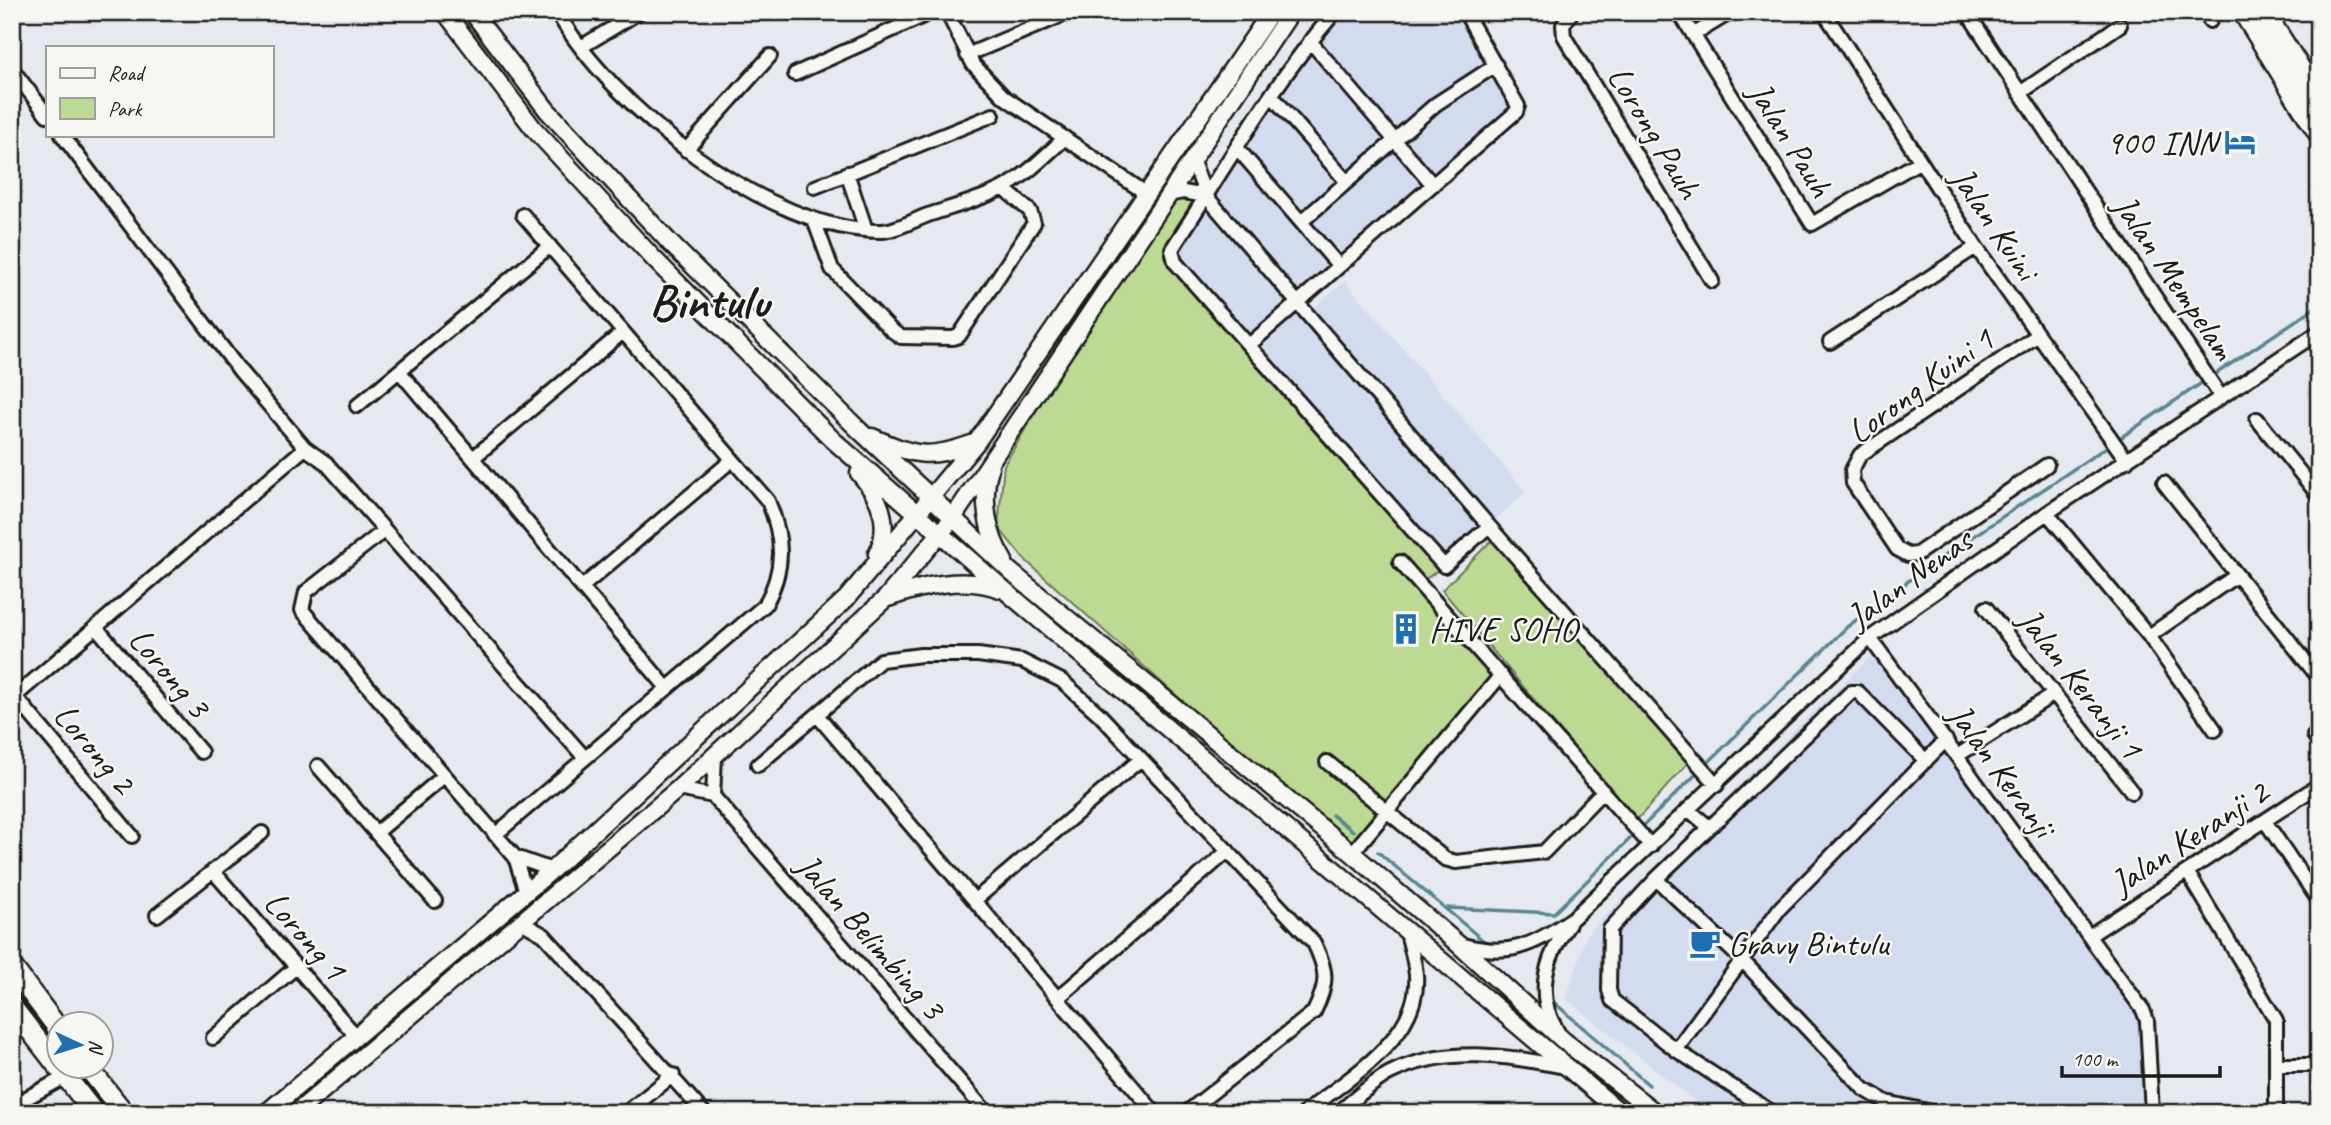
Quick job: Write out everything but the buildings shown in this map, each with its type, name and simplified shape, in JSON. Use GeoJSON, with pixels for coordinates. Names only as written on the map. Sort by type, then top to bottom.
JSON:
{"type":"FeatureCollection","features":[{"type":"Feature","properties":{"kind":"main road"},"geometry":{"type":"LineString","coordinates":[[2243,12],[2319,134]]}},
{"type":"Feature","properties":{"kind":"main road"},"geometry":{"type":"LineString","coordinates":[[2264,12],[2319,98]]}},
{"type":"Feature","properties":{"kind":"main road"},"geometry":{"type":"LineString","coordinates":[[12,967],[46,1012]]}},
{"type":"Feature","properties":{"kind":"main road"},"geometry":{"type":"LineString","coordinates":[[12,1007],[46,1052]]}},
{"type":"Feature","properties":{"kind":"main road"},"geometry":{"type":"LineString","coordinates":[[67,1080],[94,1113]]}},
{"type":"Feature","properties":{"kind":"main road"},"geometry":{"type":"LineString","coordinates":[[98,1080],[124,1113]]}},
{"type":"Feature","properties":{"kind":"street"},"geometry":{"type":"LineString","coordinates":[[445,12],[534,129],[653,258],[833,440],[1008,593],[1621,1113]]}},
{"type":"Feature","properties":{"kind":"street"},"geometry":{"type":"LineString","coordinates":[[472,12],[547,110],[653,225],[860,432],[953,519],[1011,572],[1352,853],[1458,944],[1563,1040],[1656,1113]]}},
{"type":"Feature","properties":{"kind":"street"},"geometry":{"type":"LineString","coordinates":[[557,12],[580,47],[615,85],[686,150],[724,177],[814,220],[886,231],[1003,188],[1065,138]]}},
{"type":"Feature","properties":{"kind":"street"},"geometry":{"type":"LineString","coordinates":[[580,47],[639,12]]}},
{"type":"Feature","properties":{"kind":"street"},"geometry":{"type":"LineString","coordinates":[[795,74],[932,12]]}},
{"type":"Feature","properties":{"kind":"street"},"geometry":{"type":"LineString","coordinates":[[947,12],[967,55],[1004,97],[1147,194]]}},
{"type":"Feature","properties":{"kind":"street"},"geometry":{"type":"LineString","coordinates":[[967,55],[1070,12]]}},
{"type":"Feature","properties":{"kind":"street"},"geometry":{"type":"LineString","coordinates":[[266,1113],[552,870],[846,599],[976,443],[1271,12]]}},
{"type":"Feature","properties":{"kind":"street"},"geometry":{"type":"LineString","coordinates":[[296,1113],[678,789],[886,598],[953,519],[1291,12]]}},
{"type":"Feature","properties":{"kind":"street"},"geometry":{"type":"LineString","coordinates":[[1335,12],[1310,41],[1237,148],[1172,249],[1172,255],[1175,262],[1444,566],[1489,526]]}},
{"type":"Feature","properties":{"kind":"street"},"geometry":{"type":"LineString","coordinates":[[1249,345],[1516,112],[1518,106],[1465,12]]}},
{"type":"Feature","properties":{"kind":"street","name":"Lorong Pauh"},"geometry":{"type":"LineString","coordinates":[[1572,12],[1563,25],[1564,36],[1712,281]]}},
{"type":"Feature","properties":{"kind":"street","name":"Jalan Pauh"},"geometry":{"type":"LineString","coordinates":[[1679,12],[1812,225],[1919,162]]}},
{"type":"Feature","properties":{"kind":"street"},"geometry":{"type":"LineString","coordinates":[[1693,35],[1731,12]]}},
{"type":"Feature","properties":{"kind":"street","name":"Jalan Kuini"},"geometry":{"type":"LineString","coordinates":[[1824,12],[1976,247],[2124,456]]}},
{"type":"Feature","properties":{"kind":"street","name":"Jalan Mempelam"},"geometry":{"type":"LineString","coordinates":[[1967,12],[2221,397]]}},
{"type":"Feature","properties":{"kind":"street"},"geometry":{"type":"LineString","coordinates":[[2020,93],[2120,25]]}},
{"type":"Feature","properties":{"kind":"street"},"geometry":{"type":"LineString","coordinates":[[1310,41],[1433,185]]}},
{"type":"Feature","properties":{"kind":"street"},"geometry":{"type":"LineString","coordinates":[[686,150],[771,56]]}},
{"type":"Feature","properties":{"kind":"street"},"geometry":{"type":"LineString","coordinates":[[1301,222],[1449,94],[1496,65]]}},
{"type":"Feature","properties":{"kind":"street"},"geometry":{"type":"LineString","coordinates":[[12,69],[46,114]]}},
{"type":"Feature","properties":{"kind":"street"},"geometry":{"type":"LineString","coordinates":[[1272,96],[1347,182]]}},
{"type":"Feature","properties":{"kind":"street"},"geometry":{"type":"LineString","coordinates":[[815,187],[993,115]]}},
{"type":"Feature","properties":{"kind":"street"},"geometry":{"type":"LineString","coordinates":[[63,136],[240,371],[305,448],[326,463],[585,758]]}},
{"type":"Feature","properties":{"kind":"street"},"geometry":{"type":"LineString","coordinates":[[1237,148],[1339,266]]}},
{"type":"Feature","properties":{"kind":"street"},"geometry":{"type":"LineString","coordinates":[[1192,159],[1206,196],[1489,526],[1712,780]]}},
{"type":"Feature","properties":{"kind":"street"},"geometry":{"type":"LineString","coordinates":[[847,173],[866,230]]}},
{"type":"Feature","properties":{"kind":"street"},"geometry":{"type":"LineString","coordinates":[[814,220],[832,269],[891,330],[901,337],[953,338],[959,336],[1034,223],[1030,211],[1003,188]]}},
{"type":"Feature","properties":{"kind":"street"},"geometry":{"type":"LineString","coordinates":[[1168,195],[1183,192],[1206,196]]}},
{"type":"Feature","properties":{"kind":"street"},"geometry":{"type":"LineString","coordinates":[[495,835],[765,605],[777,583],[782,553],[777,523],[768,501],[523,215]]}},
{"type":"Feature","properties":{"kind":"street"},"geometry":{"type":"LineString","coordinates":[[357,406],[550,246]]}},
{"type":"Feature","properties":{"kind":"street"},"geometry":{"type":"LineString","coordinates":[[1830,342],[1976,247]]}},
{"type":"Feature","properties":{"kind":"street"},"geometry":{"type":"LineString","coordinates":[[473,458],[623,332]]}},
{"type":"Feature","properties":{"kind":"street","name":"Jalan Nenas"},"geometry":{"type":"LineString","coordinates":[[1458,944],[1481,950],[1529,946],[1573,918],[1689,810],[1712,780],[1817,689],[1870,638],[2124,456],[2221,397],[2319,332]]}},
{"type":"Feature","properties":{"kind":"street","name":"Lorong Kuini 1"},"geometry":{"type":"LineString","coordinates":[[2038,335],[1860,455],[1853,470],[1853,483],[1897,549],[1908,555],[1917,554],[2047,465]]}},
{"type":"Feature","properties":{"kind":"street"},"geometry":{"type":"LineString","coordinates":[[399,371],[667,688]]}},
{"type":"Feature","properties":{"kind":"street"},"geometry":{"type":"LineString","coordinates":[[2258,419],[2319,496]]}},
{"type":"Feature","properties":{"kind":"street"},"geometry":{"type":"LineString","coordinates":[[860,432],[917,454],[942,454],[976,443]]}},
{"type":"Feature","properties":{"kind":"street"},"geometry":{"type":"LineString","coordinates":[[833,440],[875,492],[883,511],[885,538],[869,572]]}},
{"type":"Feature","properties":{"kind":"street"},"geometry":{"type":"LineString","coordinates":[[13,697],[305,448]]}},
{"type":"Feature","properties":{"kind":"street"},"geometry":{"type":"LineString","coordinates":[[1000,448],[989,470],[985,499],[989,530],[1011,572]]}},
{"type":"Feature","properties":{"kind":"street"},"geometry":{"type":"LineString","coordinates":[[582,587],[732,460]]}},
{"type":"Feature","properties":{"kind":"street"},"geometry":{"type":"LineString","coordinates":[[2164,483],[2319,678]]}},
{"type":"Feature","properties":{"kind":"street"},"geometry":{"type":"LineString","coordinates":[[2047,513],[2149,636],[2215,730]]}},
{"type":"Feature","properties":{"kind":"street"},"geometry":{"type":"LineString","coordinates":[[385,530],[306,592],[302,611],[514,857],[526,891]]}},
{"type":"Feature","properties":{"kind":"street"},"geometry":{"type":"LineString","coordinates":[[1400,562],[1651,846]]}},
{"type":"Feature","properties":{"kind":"street"},"geometry":{"type":"LineString","coordinates":[[2149,636],[2237,575]]}},
{"type":"Feature","properties":{"kind":"street"},"geometry":{"type":"LineString","coordinates":[[886,598],[918,588],[962,583],[992,586],[1008,593]]}},
{"type":"Feature","properties":{"kind":"street","name":"Jalan Keranji 1"},"geometry":{"type":"LineString","coordinates":[[1986,608],[2132,792]]}},
{"type":"Feature","properties":{"kind":"street","name":"Lorong 3"},"geometry":{"type":"LineString","coordinates":[[96,628],[201,752]]}},
{"type":"Feature","properties":{"kind":"street","name":"Jalan Keranji"},"geometry":{"type":"LineString","coordinates":[[1870,638],[2089,936],[2147,1021],[2152,1113]]}},
{"type":"Feature","properties":{"kind":"street"},"geometry":{"type":"LineString","coordinates":[[758,765],[881,660],[921,655],[978,655],[1022,661],[1062,681],[1141,759],[1314,943],[1325,967],[1324,991],[1314,1012],[1186,1113]]}},
{"type":"Feature","properties":{"kind":"street"},"geometry":{"type":"LineString","coordinates":[[1352,853],[1501,676]]}},
{"type":"Feature","properties":{"kind":"street"},"geometry":{"type":"LineString","coordinates":[[1817,689],[1834,707]]}},
{"type":"Feature","properties":{"kind":"street"},"geometry":{"type":"LineString","coordinates":[[1767,1112],[1676,1050],[1612,1000],[1609,990],[1610,929],[1656,878],[1851,692],[1858,692],[1926,761]]}},
{"type":"Feature","properties":{"kind":"street"},"geometry":{"type":"LineString","coordinates":[[1957,756],[2054,694]]}},
{"type":"Feature","properties":{"kind":"street","name":"Lorong 2"},"geometry":{"type":"LineString","coordinates":[[13,697],[132,836]]}},
{"type":"Feature","properties":{"kind":"street"},"geometry":{"type":"LineString","coordinates":[[817,715],[1155,1113]]}},
{"type":"Feature","properties":{"kind":"street"},"geometry":{"type":"LineString","coordinates":[[1676,1050],[1780,908],[1946,740]]}},
{"type":"Feature","properties":{"kind":"street"},"geometry":{"type":"LineString","coordinates":[[678,789],[713,796],[715,756]]}},
{"type":"Feature","properties":{"kind":"street"},"geometry":{"type":"LineString","coordinates":[[975,900],[1141,759]]}},
{"type":"Feature","properties":{"kind":"street"},"geometry":{"type":"LineString","coordinates":[[1327,762],[1446,859],[1456,862],[1544,852],[1603,791]]}},
{"type":"Feature","properties":{"kind":"street"},"geometry":{"type":"LineString","coordinates":[[318,766],[435,901]]}},
{"type":"Feature","properties":{"kind":"street"},"geometry":{"type":"LineString","coordinates":[[376,833],[444,776]]}},
{"type":"Feature","properties":{"kind":"street","name":"Jalan Keranji 2"},"geometry":{"type":"LineString","coordinates":[[2089,936],[2319,785]]}},
{"type":"Feature","properties":{"kind":"street","name":"Jalan Belimbing 3"},"geometry":{"type":"LineString","coordinates":[[713,796],[987,1113]]}},
{"type":"Feature","properties":{"kind":"street"},"geometry":{"type":"LineString","coordinates":[[1689,810],[1709,827]]}},
{"type":"Feature","properties":{"kind":"street"},"geometry":{"type":"LineString","coordinates":[[2265,821],[2319,901]]}},
{"type":"Feature","properties":{"kind":"street"},"geometry":{"type":"LineString","coordinates":[[157,915],[262,833]]}},
{"type":"Feature","properties":{"kind":"street"},"geometry":{"type":"LineString","coordinates":[[1059,997],[1228,851]]}},
{"type":"Feature","properties":{"kind":"street"},"geometry":{"type":"LineString","coordinates":[[514,857],[552,870]]}},
{"type":"Feature","properties":{"kind":"street","name":"Lorong 1"},"geometry":{"type":"LineString","coordinates":[[213,871],[356,1036]]}},
{"type":"Feature","properties":{"kind":"street"},"geometry":{"type":"LineString","coordinates":[[2188,873],[2276,1020],[2276,1113]]}},
{"type":"Feature","properties":{"kind":"street"},"geometry":{"type":"LineString","coordinates":[[1656,878],[1741,959],[1864,1089],[1886,1101],[1937,1113]]}},
{"type":"Feature","properties":{"kind":"street"},"geometry":{"type":"LineString","coordinates":[[540,905],[544,935]]}},
{"type":"Feature","properties":{"kind":"street","name":"Jalan Nenas"},"geometry":{"type":"LineString","coordinates":[[1563,1040],[1548,1016],[1544,978],[1553,947],[1573,918]]}},
{"type":"Feature","properties":{"kind":"street"},"geometry":{"type":"LineString","coordinates":[[521,922],[544,935],[705,1113]]}},
{"type":"Feature","properties":{"kind":"street"},"geometry":{"type":"LineString","coordinates":[[1305,1113],[1374,1057],[1407,1022],[1414,1000],[1416,975],[1407,932]]}},
{"type":"Feature","properties":{"kind":"street"},"geometry":{"type":"LineString","coordinates":[[213,1038],[296,967]]}},
{"type":"Feature","properties":{"kind":"street"},"geometry":{"type":"LineString","coordinates":[[1338,1113],[1388,1073],[1430,1059],[1462,1054],[1566,1067]]}},
{"type":"Feature","properties":{"kind":"street"},"geometry":{"type":"LineString","coordinates":[[2277,1065],[2319,1065]]}},
{"type":"Feature","properties":{"kind":"street"},"geometry":{"type":"LineString","coordinates":[[626,1113],[673,1075]]}},
{"type":"Feature","properties":{"kind":"street"},"geometry":{"type":"LineString","coordinates":[[12,1106],[60,1080]]}},
{"type":"Feature","properties":{"kind":"shaded area"},"geometry":{"type":"Polygon","coordinates":[[[1338,12],[1468,12],[1516,112],[1297,303],[1307,313],[1345,281],[1526,492],[1444,566],[1172,255],[1307,44],[1338,12]]]}},
{"type":"Feature","properties":{"kind":"shaded area"},"geometry":{"type":"Polygon","coordinates":[[[1872,655],[1974,783],[2146,1016],[2145,1113],[1710,1113],[1566,999],[1587,934],[1872,655]]]}},
{"type":"Feature","properties":{"kind":"green space"},"geometry":{"type":"Polygon","coordinates":[[[1168,195],[1206,196],[1172,249],[1444,566],[1420,583],[1501,675],[1352,853],[1023,558],[998,527],[1004,465],[1131,251],[1168,195]]]}},
{"type":"Feature","properties":{"kind":"green space"},"geometry":{"type":"Polygon","coordinates":[[[1492,540],[1688,763],[1636,821],[1442,590],[1492,540]]]}},
{"type":"Feature","properties":{"kind":"waterway"},"geometry":{"type":"LineString","coordinates":[[2214,375],[2319,305]]}},
{"type":"Feature","properties":{"kind":"waterway"},"geometry":{"type":"LineString","coordinates":[[2117,440],[2200,384]]}},
{"type":"Feature","properties":{"kind":"waterway"},"geometry":{"type":"LineString","coordinates":[[1641,828],[1847,627],[1923,570],[2111,444]]}},
{"type":"Feature","properties":{"kind":"waterway"},"geometry":{"type":"LineString","coordinates":[[1332,815],[1353,831]]}},
{"type":"Feature","properties":{"kind":"waterway"},"geometry":{"type":"LineString","coordinates":[[1447,908],[1554,913],[1636,833]]}},
{"type":"Feature","properties":{"kind":"waterway"},"geometry":{"type":"LineString","coordinates":[[1378,852],[1485,942]]}},
{"type":"Feature","properties":{"kind":"waterway"},"geometry":{"type":"LineString","coordinates":[[1550,999],[1649,1085]]}},
{"type":"Feature","properties":{"kind":"place","name":"900 INN"},"geometry":{"type":"Point","coordinates":[2240,142]}},
{"type":"Feature","properties":{"kind":"place","name":"HIVE SOHO"},"geometry":{"type":"Point","coordinates":[1406,629]}},
{"type":"Feature","properties":{"kind":"place","name":"Gravy Bintulu"},"geometry":{"type":"Point","coordinates":[1705,943]}},
{"type":"Feature","properties":{"kind":"district","name":"Bintulu"},"geometry":{"type":"Point","coordinates":[709,301]}}]}
